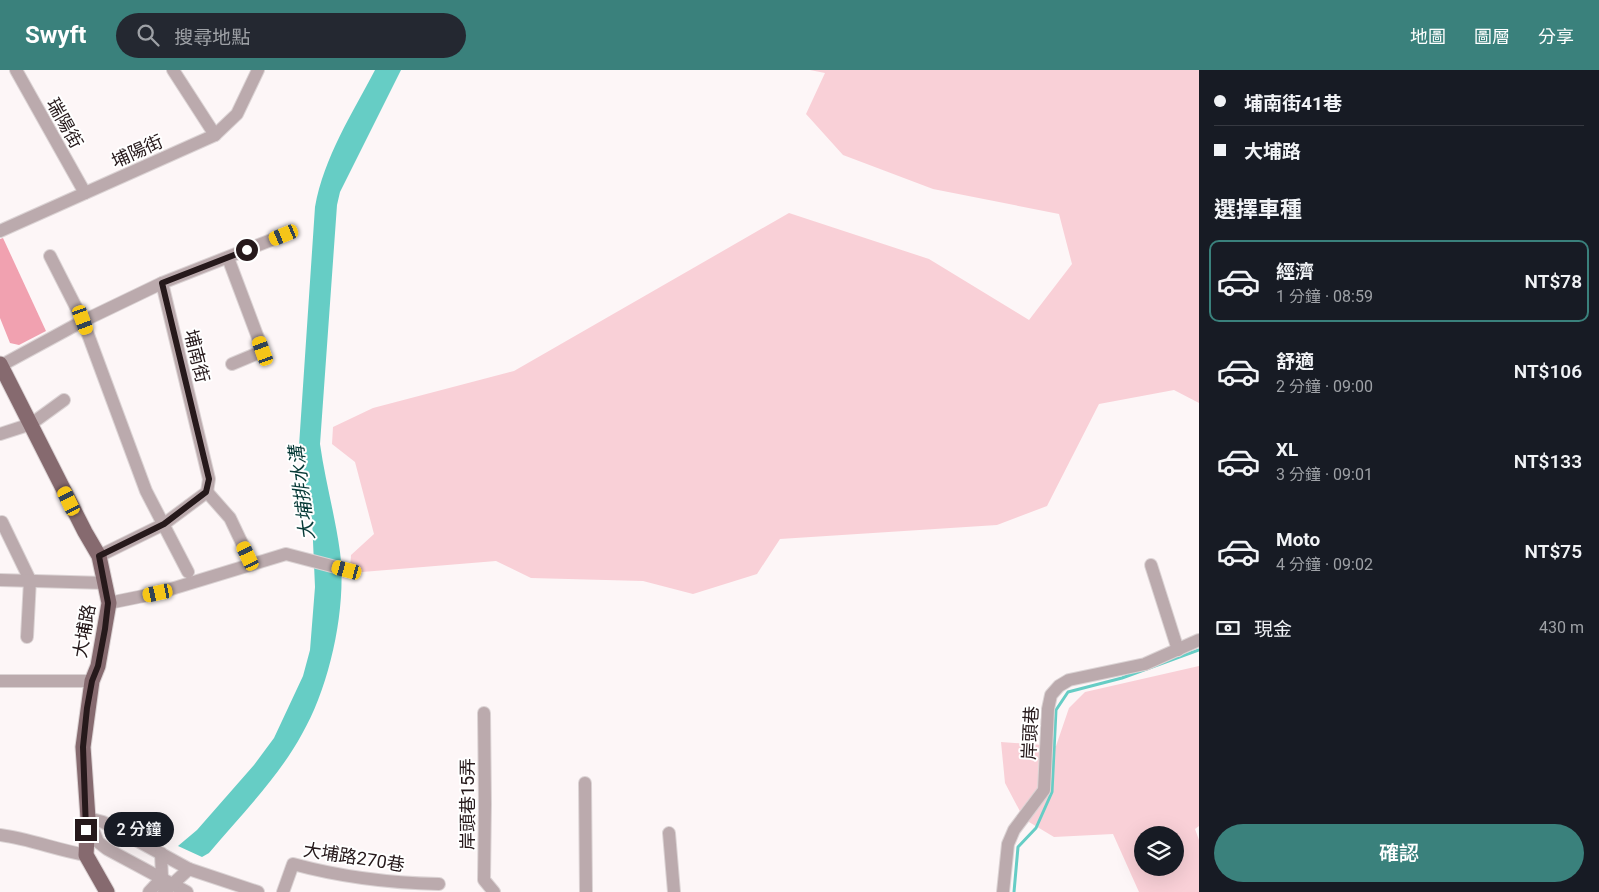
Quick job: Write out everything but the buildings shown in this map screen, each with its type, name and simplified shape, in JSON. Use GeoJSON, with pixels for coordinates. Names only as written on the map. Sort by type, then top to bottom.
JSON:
{"type":"FeatureCollection","features":[{"type":"Feature","properties":{"kind":"main road","name":"大埔路"},"geometry":{"type":"LineString","coordinates":[[0,365],[84,532],[99,556],[105,583],[108,603],[98,666],[92,681],[83,747],[88,818],[86,855]]}},
{"type":"Feature","properties":{"kind":"main road"},"geometry":{"type":"LineString","coordinates":[[86,855],[107,892]]}},
{"type":"Feature","properties":{"kind":"street","name":"瑞陽街"},"geometry":{"type":"LineString","coordinates":[[16,70],[85,193]]}},
{"type":"Feature","properties":{"kind":"street"},"geometry":{"type":"LineString","coordinates":[[173,70],[215,135]]}},
{"type":"Feature","properties":{"kind":"street","name":"埔陽街"},"geometry":{"type":"LineString","coordinates":[[0,231],[215,135],[237,114],[258,70]]}},
{"type":"Feature","properties":{"kind":"street"},"geometry":{"type":"LineString","coordinates":[[0,365],[83,320],[162,283],[284,235]]}},
{"type":"Feature","properties":{"kind":"street"},"geometry":{"type":"LineString","coordinates":[[50,256],[83,320],[146,491],[188,572]]}},
{"type":"Feature","properties":{"kind":"street"},"geometry":{"type":"LineString","coordinates":[[228,258],[263,351],[232,364]]}},
{"type":"Feature","properties":{"kind":"street","name":"埔南街"},"geometry":{"type":"LineString","coordinates":[[162,283],[209,479],[206,492]]}},
{"type":"Feature","properties":{"kind":"street"},"geometry":{"type":"LineString","coordinates":[[0,434],[31,424],[64,400]]}},
{"type":"Feature","properties":{"kind":"street"},"geometry":{"type":"LineString","coordinates":[[99,556],[164,524],[206,492],[230,518],[248,556]]}},
{"type":"Feature","properties":{"kind":"street"},"geometry":{"type":"LineString","coordinates":[[2,522],[30,580],[27,637]]}},
{"type":"Feature","properties":{"kind":"street"},"geometry":{"type":"LineString","coordinates":[[108,603],[158,593],[286,554],[347,570]]}},
{"type":"Feature","properties":{"kind":"street"},"geometry":{"type":"LineString","coordinates":[[1151,566],[1178,650]]}},
{"type":"Feature","properties":{"kind":"street"},"geometry":{"type":"LineString","coordinates":[[0,580],[105,583]]}},
{"type":"Feature","properties":{"kind":"street","name":"岸頭巷"},"geometry":{"type":"LineString","coordinates":[[1003,892],[1008,844],[1014,830],[1044,790],[1048,709],[1051,695],[1059,686],[1069,680],[1145,664],[1199,640]]}},
{"type":"Feature","properties":{"kind":"street"},"geometry":{"type":"LineString","coordinates":[[0,681],[92,681]]}},
{"type":"Feature","properties":{"kind":"street","name":"岸頭巷15弄"},"geometry":{"type":"LineString","coordinates":[[484,713],[486,804],[484,880],[494,892]]}},
{"type":"Feature","properties":{"kind":"street"},"geometry":{"type":"LineString","coordinates":[[585,783],[586,892]]}},
{"type":"Feature","properties":{"kind":"street"},"geometry":{"type":"LineString","coordinates":[[88,818],[103,822],[189,869],[258,892]]}},
{"type":"Feature","properties":{"kind":"street"},"geometry":{"type":"LineString","coordinates":[[88,818],[98,842],[166,884],[187,892]]}},
{"type":"Feature","properties":{"kind":"street"},"geometry":{"type":"LineString","coordinates":[[668,833],[674,892]]}},
{"type":"Feature","properties":{"kind":"street"},"geometry":{"type":"LineString","coordinates":[[0,835],[25,838],[57,850],[86,855]]}},
{"type":"Feature","properties":{"kind":"street"},"geometry":{"type":"LineString","coordinates":[[161,853],[166,884]]}},
{"type":"Feature","properties":{"kind":"street","name":"大埔路270巷"},"geometry":{"type":"LineString","coordinates":[[283,892],[293,864],[351,878],[406,884],[439,884]]}},
{"type":"Feature","properties":{"kind":"street"},"geometry":{"type":"LineString","coordinates":[[149,892],[166,884],[189,869]]}},
{"type":"Feature","properties":{"kind":"shaded area"},"geometry":{"type":"Polygon","coordinates":[[[810,70],[1199,70],[1199,403],[1174,390],[1099,404],[1047,506],[997,525],[780,539],[757,574],[693,594],[643,581],[531,578],[496,561],[350,573],[351,555],[374,534],[355,462],[332,444],[333,427],[373,408],[514,371],[789,213],[929,259],[1029,320],[1072,264],[1059,214],[933,189],[843,155],[806,114],[825,73],[810,70]]]}},
{"type":"Feature","properties":{"kind":"shaded area"},"geometry":{"type":"Polygon","coordinates":[[[1199,666],[1199,826],[1195,829],[1199,840],[1199,892],[1139,892],[1113,834],[1054,837],[1024,819],[1005,783],[1001,742],[1056,746],[1069,708],[1085,692],[1199,666]]]}},
{"type":"Feature","properties":{"kind":"water"},"geometry":{"type":"Polygon","coordinates":[[[375,70],[401,70],[340,192],[337,205],[320,444],[338,538],[342,574],[341,597],[334,646],[321,693],[312,715],[282,766],[259,796],[209,853],[202,857],[178,846],[197,830],[254,765],[274,738],[303,676],[310,650],[315,587],[312,519],[299,446],[315,207],[319,189],[332,153],[375,70]]]}},
{"type":"Feature","properties":{"kind":"waterway"},"geometry":{"type":"LineString","coordinates":[[1014,892],[1018,847],[1036,828],[1052,792],[1056,710],[1068,692],[1122,678],[1199,650]]}},
{"type":"Feature","properties":{"kind":"route"},"geometry":{"type":"LineString","coordinates":[[86,830],[88,818],[83,747],[87,708],[92,681],[98,666],[108,603],[108,595],[99,556],[164,524],[197,501],[206,492],[209,479],[162,283],[247,250]]}},
{"type":"Feature","properties":{"kind":"water label","name":"大埔排水溝"},"geometry":{"type":"Point","coordinates":[302,493]}}]}
